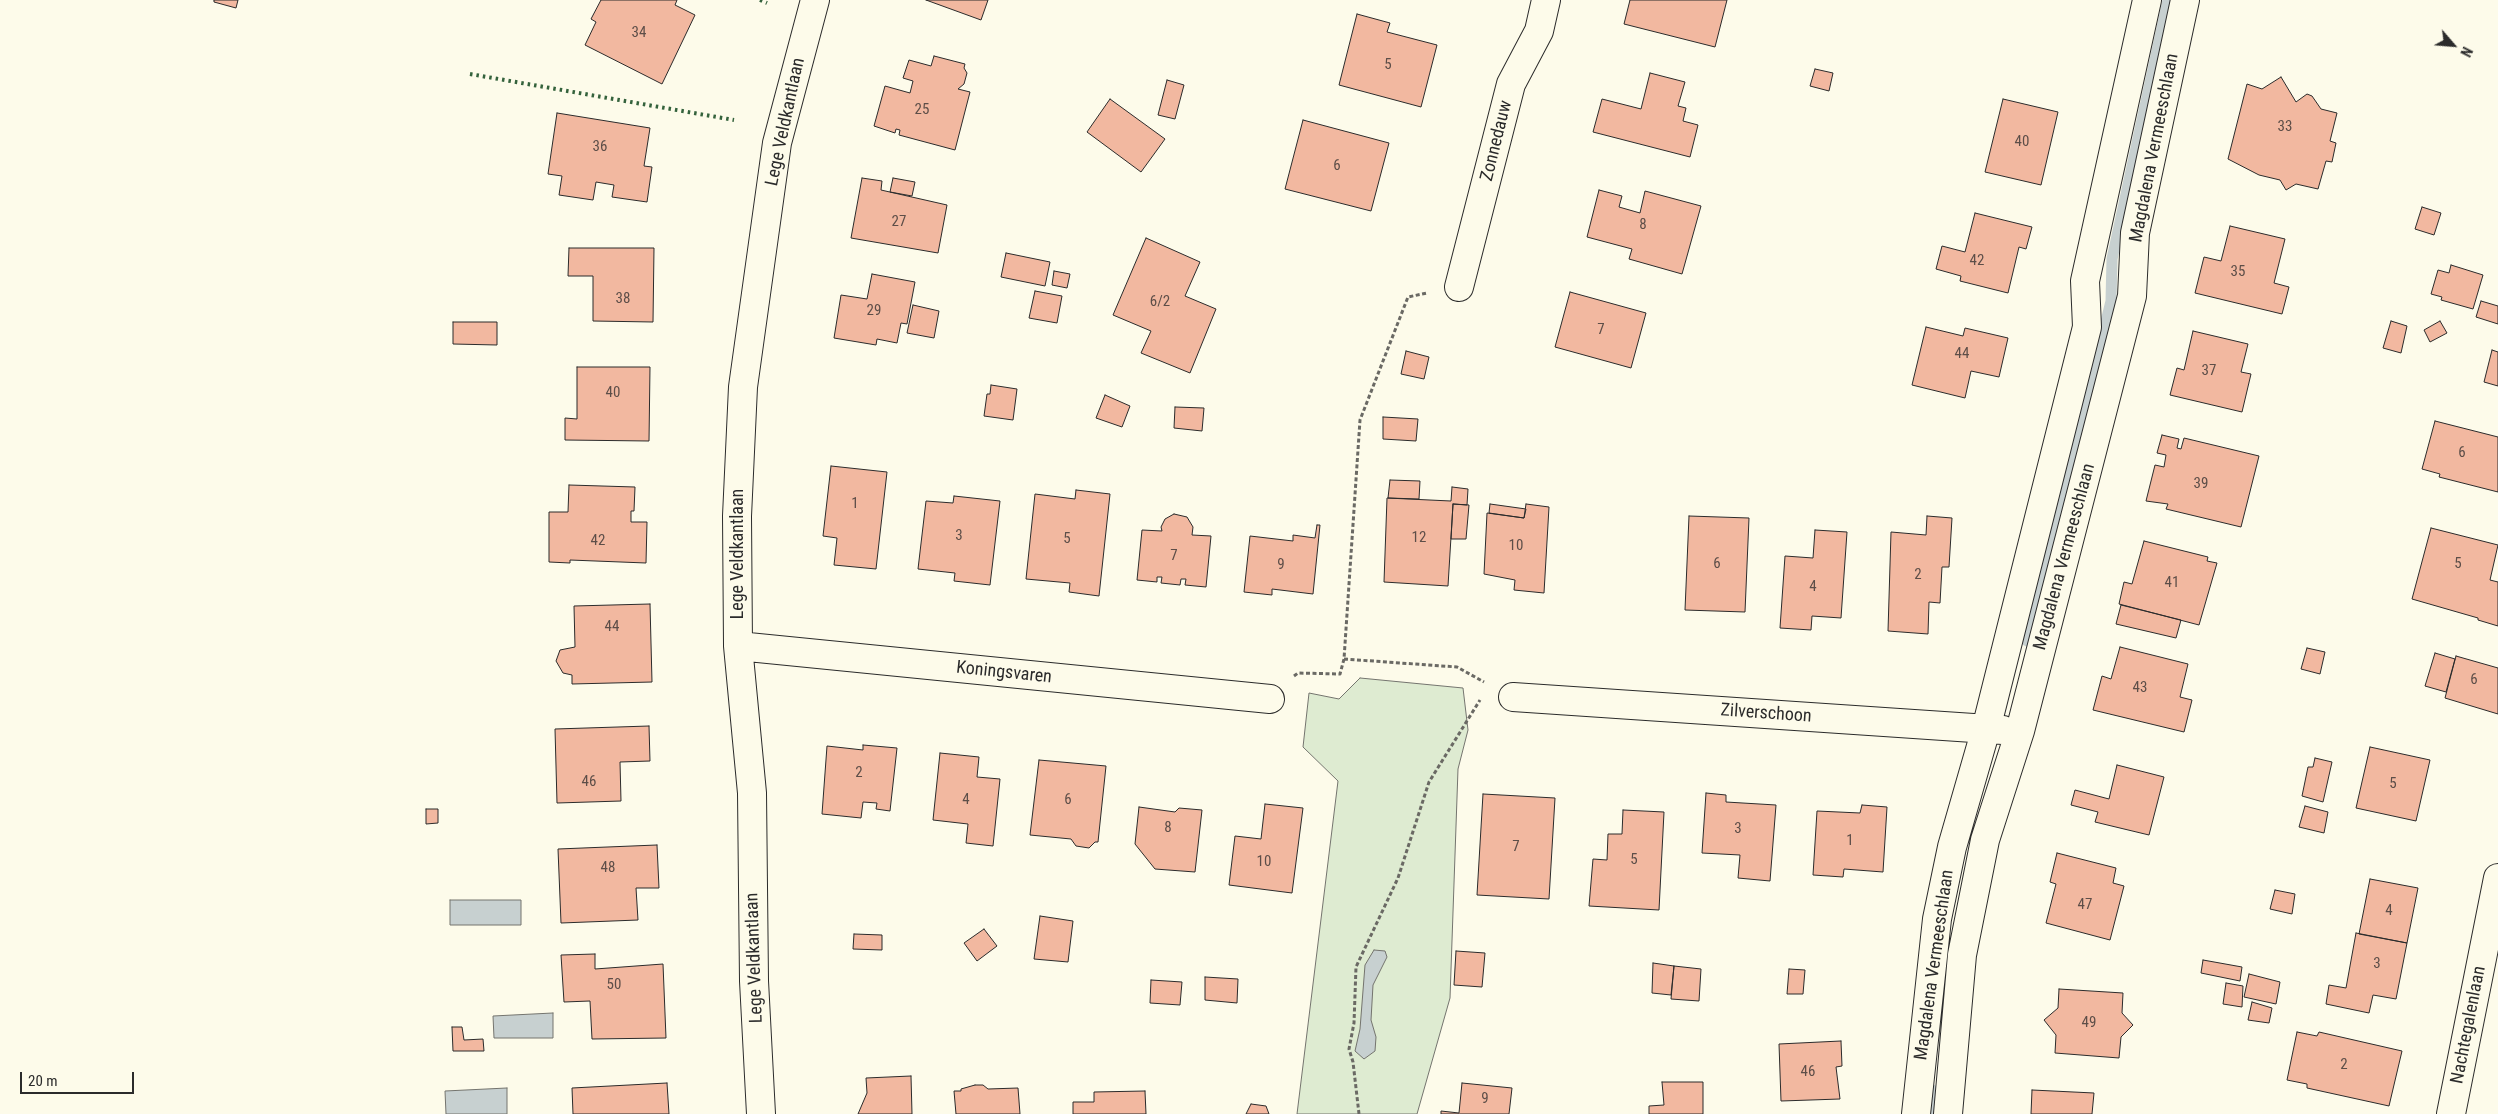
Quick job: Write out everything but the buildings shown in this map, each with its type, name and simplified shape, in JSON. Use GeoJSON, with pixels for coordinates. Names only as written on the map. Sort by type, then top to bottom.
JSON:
{"type":"FeatureCollection","features":[{"type":"Feature","properties":{"kind":"street","name":"Lege Veldkantlaan"},"geometry":{"type":"LineString","coordinates":[[761,1114],[754,980],[752,794],[738,646],[738,516],[743,387],[777,143],[815,0]]}},
{"type":"Feature","properties":{"kind":"street","name":"Zonnedauw"},"geometry":{"type":"LineString","coordinates":[[1459,288],[1511,84],[1539,31],[1546,0]]}},
{"type":"Feature","properties":{"kind":"street","name":"Magdalena Vermeeschlaan"},"geometry":{"type":"LineString","coordinates":[[1916,1114],[1937,919],[1952,847],[1986,729],[2087,327],[2085,281],[2147,0]]}},
{"type":"Feature","properties":{"kind":"street","name":"Magdalena Vermeeschlaan"},"geometry":{"type":"LineString","coordinates":[[1948,1114],[1962,955],[1985,840],[2020,731],[2132,296],[2135,233],[2185,0]]}},
{"type":"Feature","properties":{"kind":"street","name":"Koningsvaren"},"geometry":{"type":"LineString","coordinates":[[738,646],[1270,699]]}},
{"type":"Feature","properties":{"kind":"street","name":"Zilverschoon"},"geometry":{"type":"LineString","coordinates":[[1501,691],[2020,731]]}},
{"type":"Feature","properties":{"kind":"street","name":"Nachtegalenlaan"},"geometry":{"type":"LineString","coordinates":[[2451,1114],[2498,878]]}},
{"type":"Feature","properties":{"kind":"path"},"geometry":{"type":"LineString","coordinates":[[1270,699],[1298,673],[1340,674],[1344,659],[1360,420],[1408,296],[1459,288]]}},
{"type":"Feature","properties":{"kind":"path"},"geometry":{"type":"LineString","coordinates":[[1344,659],[1457,667],[1501,691]]}},
{"type":"Feature","properties":{"kind":"path"},"geometry":{"type":"LineString","coordinates":[[1359,1114],[1353,1062],[1349,1050],[1354,1023],[1356,967],[1398,878],[1429,782],[1484,692]]}},
{"type":"Feature","properties":{"kind":"green space"},"geometry":{"type":"Polygon","coordinates":[[[1360,678],[1463,688],[1468,730],[1458,769],[1450,998],[1417,1114],[1297,1114],[1338,781],[1303,747],[1309,693],[1339,699],[1360,678]]]}},
{"type":"Feature","properties":{"kind":"shaded area"},"geometry":{"type":"Polygon","coordinates":[[[450,900],[521,900],[521,925],[450,925],[450,900]]]}},
{"type":"Feature","properties":{"kind":"shaded area"},"geometry":{"type":"Polygon","coordinates":[[[1374,950],[1385,951],[1387,957],[1373,985],[1371,1020],[1376,1037],[1375,1051],[1364,1059],[1355,1051],[1360,1029],[1365,965],[1374,950]]]}},
{"type":"Feature","properties":{"kind":"shaded area"},"geometry":{"type":"Polygon","coordinates":[[[553,1013],[553,1038],[494,1038],[493,1016],[553,1013]]]}},
{"type":"Feature","properties":{"kind":"shaded area"},"geometry":{"type":"Polygon","coordinates":[[[507,1088],[507,1114],[446,1114],[445,1091],[507,1088]]]}},
{"type":"Feature","properties":{"kind":"waterway"},"geometry":{"type":"LineString","coordinates":[[2027,641],[2111,301],[2112,259],[2168,0]]}},
{"type":"Feature","properties":{"kind":"waterway"},"geometry":{"type":"LineString","coordinates":[[1931,1089],[1931,1114]]}},
{"type":"Feature","properties":{"kind":"hedge"},"geometry":{"type":"LineString","coordinates":[[760,0],[767,3]]}},
{"type":"Feature","properties":{"kind":"hedge"},"geometry":{"type":"LineString","coordinates":[[470,74],[734,120]]}}]}
